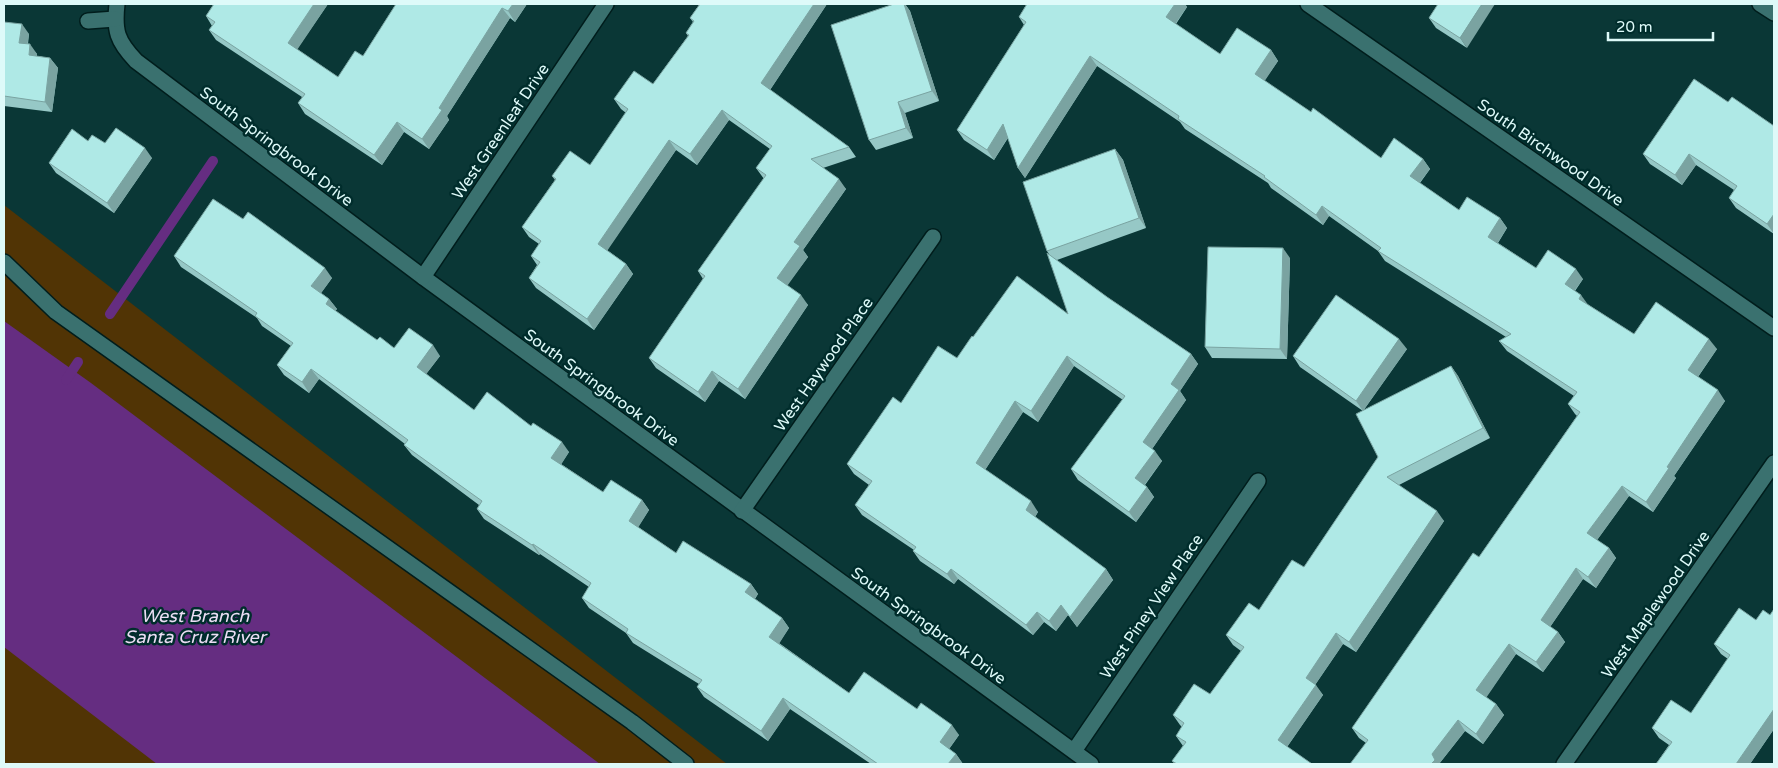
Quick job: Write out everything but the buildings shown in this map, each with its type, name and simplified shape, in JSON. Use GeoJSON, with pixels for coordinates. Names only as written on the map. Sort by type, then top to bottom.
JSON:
{"type":"FeatureCollection","features":[{"type":"Feature","properties":{"kind":"street","name":"West Greenleaf Drive"},"geometry":{"type":"LineString","coordinates":[[423,277],[606,4]]}},
{"type":"Feature","properties":{"kind":"street","name":"South Birchwood Drive"},"geometry":{"type":"LineString","coordinates":[[1308,4],[1774,328]]}},
{"type":"Feature","properties":{"kind":"street"},"geometry":{"type":"LineString","coordinates":[[1760,4],[1774,13]]}},
{"type":"Feature","properties":{"kind":"street","name":"South Springbrook Drive"},"geometry":{"type":"LineString","coordinates":[[116,11],[118,34],[123,48],[136,61],[423,277],[1091,764]]}},
{"type":"Feature","properties":{"kind":"street"},"geometry":{"type":"LineString","coordinates":[[88,21],[116,11]]}},
{"type":"Feature","properties":{"kind":"street","name":"West Haywood Place"},"geometry":{"type":"LineString","coordinates":[[742,511],[933,237]]}},
{"type":"Feature","properties":{"kind":"street"},"geometry":{"type":"LineString","coordinates":[[4,262],[56,312],[632,722],[686,764]]}},
{"type":"Feature","properties":{"kind":"street","name":"West Maplewood Drive"},"geometry":{"type":"LineString","coordinates":[[1564,764],[1774,463]]}},
{"type":"Feature","properties":{"kind":"street","name":"West Piney View Place"},"geometry":{"type":"LineString","coordinates":[[1074,751],[1258,481]]}},
{"type":"Feature","properties":{"kind":"shaded area","name":"West Branch Santa Cruz River"},"geometry":{"type":"Polygon","coordinates":[[[4,205],[727,764],[4,764],[4,205]]]}},
{"type":"Feature","properties":{"kind":"water","name":"West Branch Santa Cruz River"},"geometry":{"type":"Polygon","coordinates":[[[4,321],[91,383],[600,764],[157,764],[4,647],[4,321]]]}},
{"type":"Feature","properties":{"kind":"waterway"},"geometry":{"type":"LineString","coordinates":[[110,314],[213,161]]}},
{"type":"Feature","properties":{"kind":"waterway"},"geometry":{"type":"LineString","coordinates":[[66,380],[78,362]]}}]}
